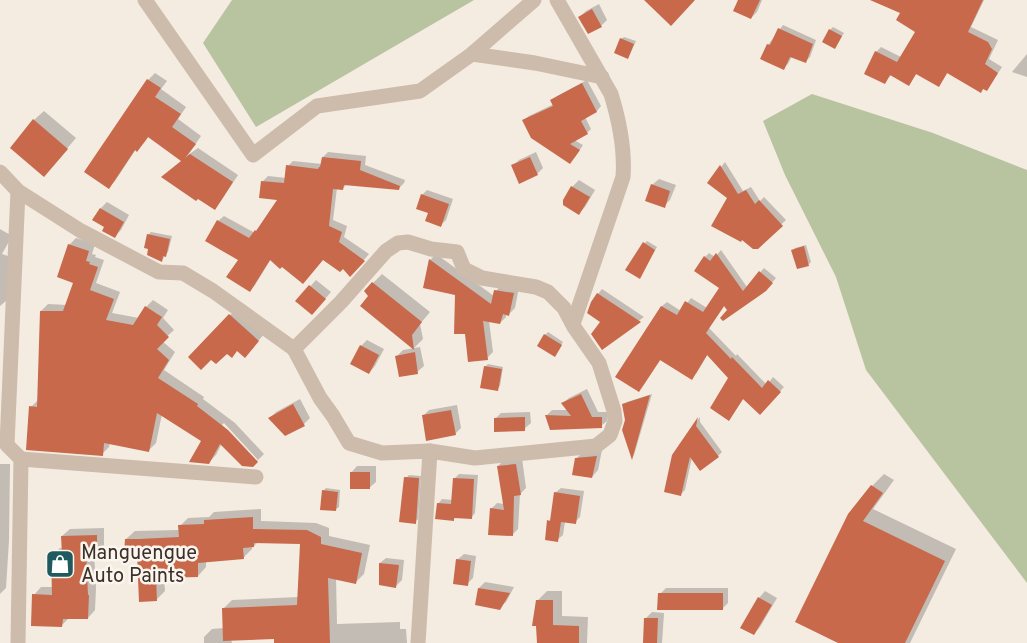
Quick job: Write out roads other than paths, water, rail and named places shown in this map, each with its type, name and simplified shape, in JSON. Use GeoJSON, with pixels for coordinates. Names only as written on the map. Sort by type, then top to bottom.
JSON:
{"type":"FeatureCollection","features":[{"type":"Feature","properties":{"kind":"street"},"geometry":{"type":"LineString","coordinates":[[145,0],[253,155],[317,106],[420,91],[472,54],[534,0]]}},
{"type":"Feature","properties":{"kind":"street"},"geometry":{"type":"LineString","coordinates":[[557,0],[612,94],[624,162],[623,177],[573,324]]}},
{"type":"Feature","properties":{"kind":"street"},"geometry":{"type":"LineString","coordinates":[[472,54],[535,63],[602,77]]}},
{"type":"Feature","properties":{"kind":"street"},"geometry":{"type":"LineString","coordinates":[[0,172],[18,191],[81,231],[159,272],[183,273],[213,291],[294,349],[320,398],[349,443],[382,453],[430,451],[475,458],[596,446],[610,435],[615,421],[599,363],[564,308],[548,292],[536,287],[482,278],[464,269],[457,252],[431,249],[408,242],[398,243],[386,251],[294,349]]}},
{"type":"Feature","properties":{"kind":"street"},"geometry":{"type":"LineString","coordinates":[[18,191],[3,445],[21,459],[256,477]]}},
{"type":"Feature","properties":{"kind":"street"},"geometry":{"type":"LineString","coordinates":[[418,643],[430,451]]}},
{"type":"Feature","properties":{"kind":"street"},"geometry":{"type":"LineString","coordinates":[[18,643],[21,459]]}},
{"type":"Feature","properties":{"kind":"place","name":"Manguengue Auto Paints"},"geometry":{"type":"Point","coordinates":[60,564]}}]}
